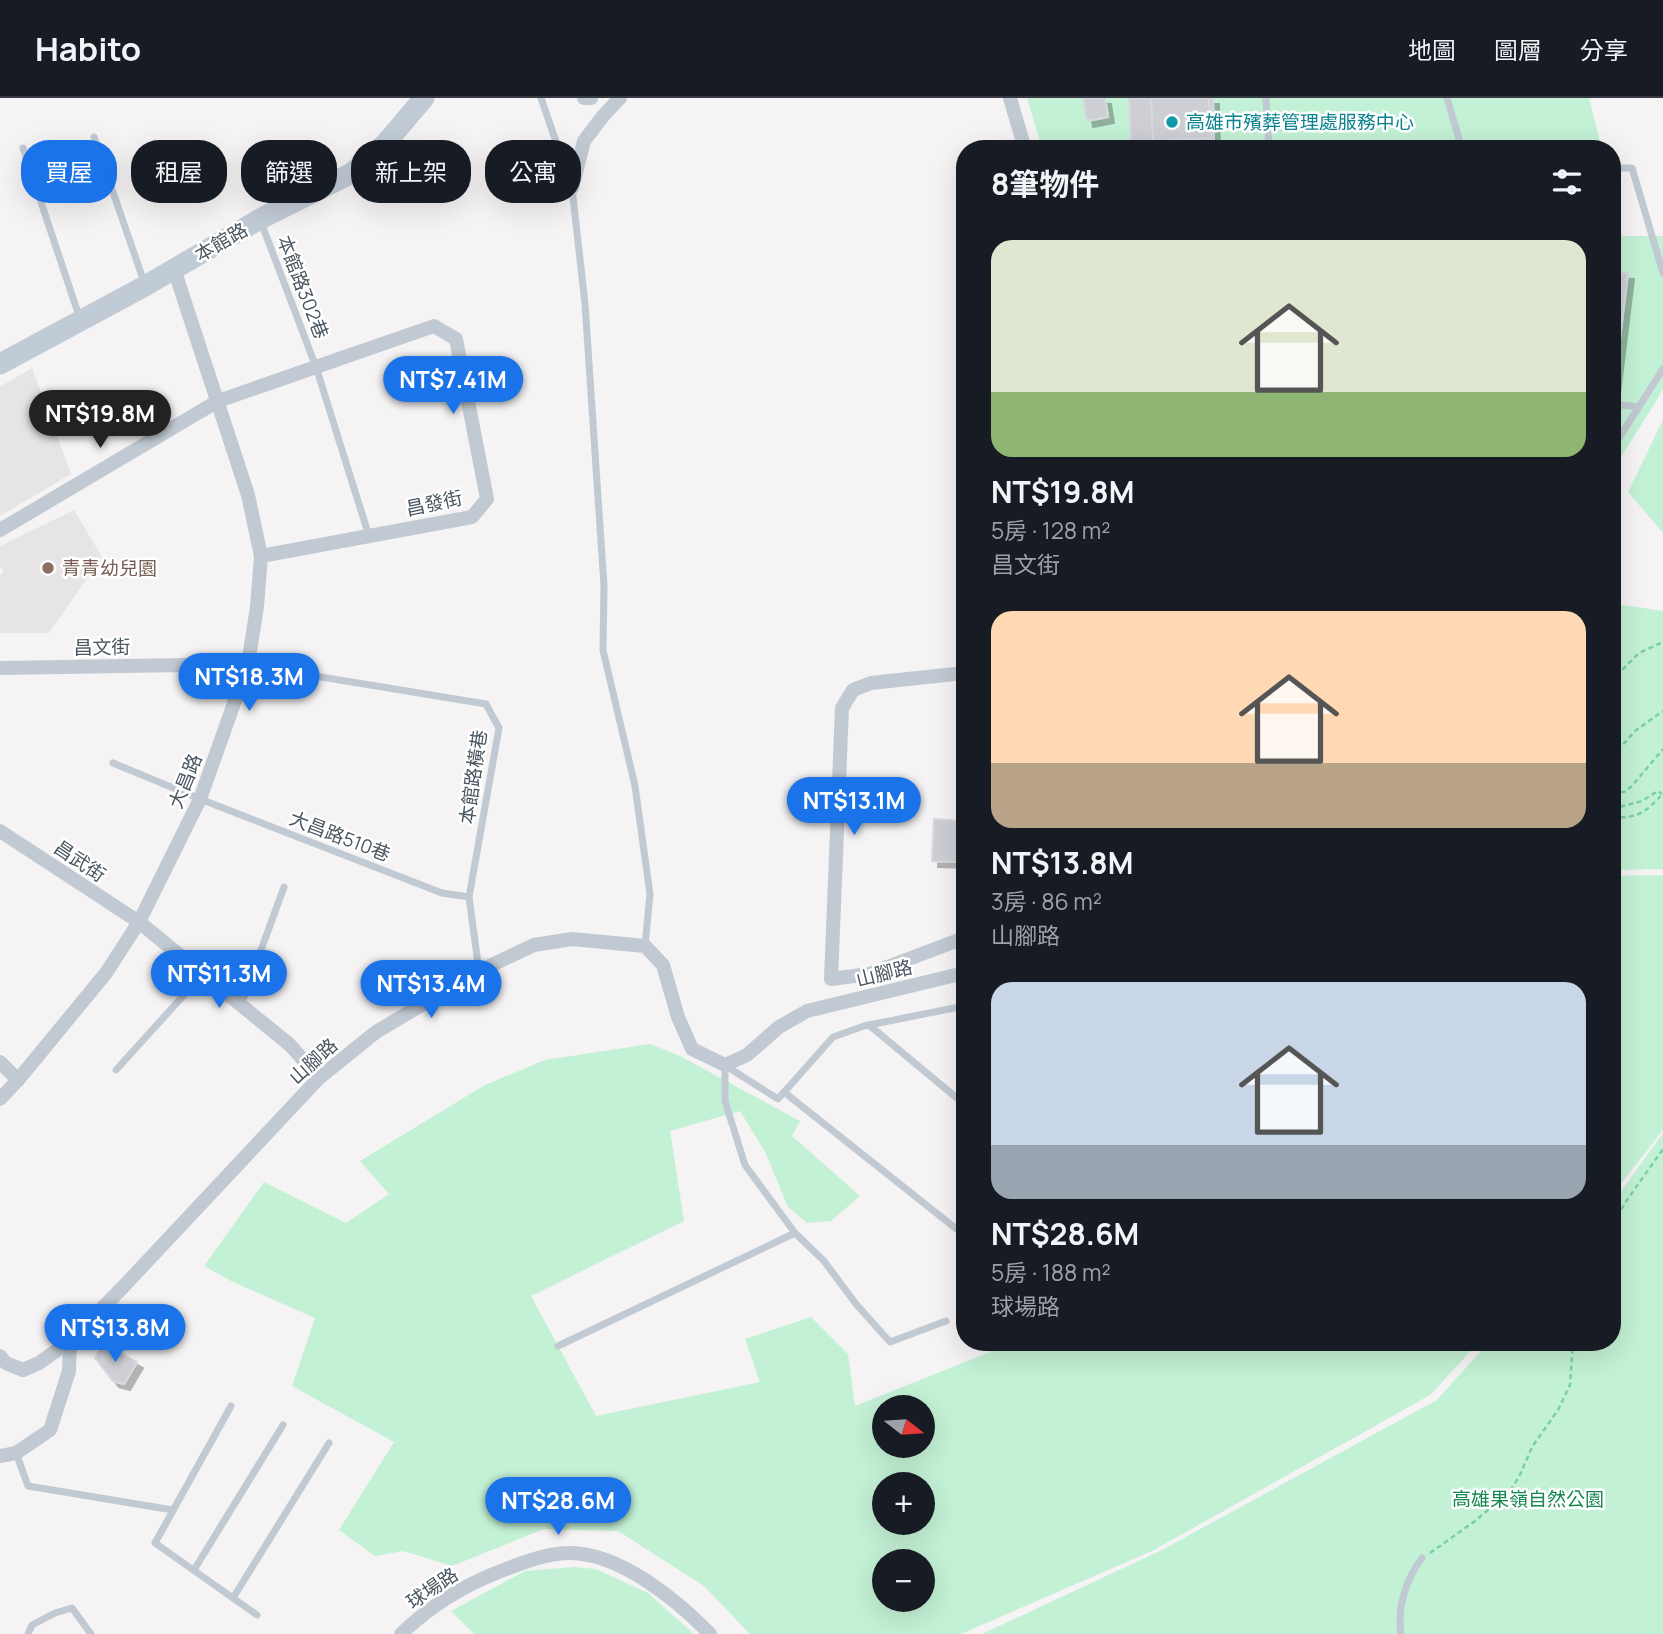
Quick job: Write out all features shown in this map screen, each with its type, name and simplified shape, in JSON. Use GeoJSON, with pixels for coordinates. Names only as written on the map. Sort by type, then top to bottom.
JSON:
{"type":"FeatureCollection","features":[{"type":"Feature","properties":{"kind":"street","name":"本館路"},"geometry":{"type":"LineString","coordinates":[[0,364],[145,286],[260,219],[352,173],[385,144],[424,98]]}},
{"type":"Feature","properties":{"kind":"street"},"geometry":{"type":"LineString","coordinates":[[584,98],[591,98]]}},
{"type":"Feature","properties":{"kind":"street"},"geometry":{"type":"LineString","coordinates":[[581,153],[584,141],[620,98]]}},
{"type":"Feature","properties":{"kind":"street"},"geometry":{"type":"LineString","coordinates":[[1010,98],[1022,140]]}},
{"type":"Feature","properties":{"kind":"street","name":"大昌路"},"geometry":{"type":"LineString","coordinates":[[0,1099],[106,973],[139,922],[200,800],[247,664],[257,607],[261,556],[248,495],[174,269]]}},
{"type":"Feature","properties":{"kind":"street","name":"昌發街"},"geometry":{"type":"LineString","coordinates":[[218,401],[434,326],[456,339],[487,499],[472,517],[261,556]]}},
{"type":"Feature","properties":{"kind":"street"},"geometry":{"type":"LineString","coordinates":[[0,530],[218,401]]}},
{"type":"Feature","properties":{"kind":"street","name":"昌文街"},"geometry":{"type":"LineString","coordinates":[[0,668],[247,664]]}},
{"type":"Feature","properties":{"kind":"street"},"geometry":{"type":"LineString","coordinates":[[956,674],[871,683],[853,690],[842,708],[831,979],[869,974],[956,940]]}},
{"type":"Feature","properties":{"kind":"street","name":"昌武街"},"geometry":{"type":"LineString","coordinates":[[0,831],[139,922],[290,1045],[319,1078]]}},
{"type":"Feature","properties":{"kind":"street","name":"山腳路"},"geometry":{"type":"LineString","coordinates":[[0,1356],[6,1363],[23,1370],[39,1363],[70,1341],[319,1078],[376,1032],[479,971],[534,945],[572,940],[645,946]]}},
{"type":"Feature","properties":{"kind":"street"},"geometry":{"type":"LineString","coordinates":[[645,946],[663,965],[678,1017],[692,1049],[725,1065]]}},
{"type":"Feature","properties":{"kind":"street","name":"山腳路"},"geometry":{"type":"LineString","coordinates":[[725,1065],[747,1055],[779,1027],[807,1012],[956,975]]}},
{"type":"Feature","properties":{"kind":"street"},"geometry":{"type":"LineString","coordinates":[[0,1062],[18,1080]]}},
{"type":"Feature","properties":{"kind":"street"},"geometry":{"type":"LineString","coordinates":[[0,1456],[16,1453],[50,1430],[69,1371],[70,1341]]}},
{"type":"Feature","properties":{"kind":"street","name":"球場路"},"geometry":{"type":"LineString","coordinates":[[401,1634],[458,1590],[523,1563],[568,1553],[594,1557],[617,1565],[645,1580],[670,1596],[710,1634]]}},
{"type":"Feature","properties":{"kind":"lane"},"geometry":{"type":"LineString","coordinates":[[541,98],[555,140]]}},
{"type":"Feature","properties":{"kind":"lane"},"geometry":{"type":"LineString","coordinates":[[1266,98],[1268,140]]}},
{"type":"Feature","properties":{"kind":"lane"},"geometry":{"type":"LineString","coordinates":[[1447,98],[1459,140]]}},
{"type":"Feature","properties":{"kind":"lane"},"geometry":{"type":"LineString","coordinates":[[94,136],[145,286]]}},
{"type":"Feature","properties":{"kind":"lane"},"geometry":{"type":"LineString","coordinates":[[1621,168],[1632,169],[1663,273]]}},
{"type":"Feature","properties":{"kind":"lane"},"geometry":{"type":"LineString","coordinates":[[41,203],[80,320]]}},
{"type":"Feature","properties":{"kind":"lane"},"geometry":{"type":"LineString","coordinates":[[574,203],[585,304],[604,586],[603,650],[635,786],[643,840],[650,894],[645,946]]}},
{"type":"Feature","properties":{"kind":"lane","name":"本館路302巷"},"geometry":{"type":"LineString","coordinates":[[260,219],[316,367],[369,536]]}},
{"type":"Feature","properties":{"kind":"lane"},"geometry":{"type":"LineString","coordinates":[[1621,435],[1663,369]]}},
{"type":"Feature","properties":{"kind":"lane"},"geometry":{"type":"LineString","coordinates":[[1621,405],[1639,407]]}},
{"type":"Feature","properties":{"kind":"lane","name":"本館路橫巷"},"geometry":{"type":"LineString","coordinates":[[247,664],[485,704],[499,728],[469,897],[479,971]]}},
{"type":"Feature","properties":{"kind":"lane","name":"大昌路510巷"},"geometry":{"type":"LineString","coordinates":[[113,763],[200,800],[442,893],[469,897]]}},
{"type":"Feature","properties":{"kind":"lane"},"geometry":{"type":"LineString","coordinates":[[241,1005],[284,887]]}},
{"type":"Feature","properties":{"kind":"lane"},"geometry":{"type":"LineString","coordinates":[[116,1070],[202,975]]}},
{"type":"Feature","properties":{"kind":"lane"},"geometry":{"type":"LineString","coordinates":[[725,1065],[778,1099],[833,1037],[869,1025],[956,1008]]}},
{"type":"Feature","properties":{"kind":"lane"},"geometry":{"type":"LineString","coordinates":[[869,1025],[956,1097]]}},
{"type":"Feature","properties":{"kind":"lane"},"geometry":{"type":"LineString","coordinates":[[725,1065],[725,1101],[746,1166],[795,1233],[824,1261],[856,1304],[890,1342],[946,1321]]}},
{"type":"Feature","properties":{"kind":"lane"},"geometry":{"type":"LineString","coordinates":[[784,1092],[956,1229]]}},
{"type":"Feature","properties":{"kind":"lane"},"geometry":{"type":"LineString","coordinates":[[558,1346],[795,1233]]}},
{"type":"Feature","properties":{"kind":"lane"},"geometry":{"type":"LineString","coordinates":[[231,1406],[155,1543],[257,1615]]}},
{"type":"Feature","properties":{"kind":"lane"},"geometry":{"type":"LineString","coordinates":[[194,1570],[283,1425]]}},
{"type":"Feature","properties":{"kind":"lane"},"geometry":{"type":"LineString","coordinates":[[233,1598],[329,1443]]}},
{"type":"Feature","properties":{"kind":"lane"},"geometry":{"type":"LineString","coordinates":[[16,1453],[28,1486],[173,1510]]}},
{"type":"Feature","properties":{"kind":"lane"},"geometry":{"type":"LineString","coordinates":[[1401,1634],[1401,1609],[1407,1584],[1422,1558]]}},
{"type":"Feature","properties":{"kind":"lane"},"geometry":{"type":"LineString","coordinates":[[28,1634],[32,1625],[72,1608],[91,1634]]}},
{"type":"Feature","properties":{"kind":"path"},"geometry":{"type":"LineString","coordinates":[[1621,671],[1639,653],[1663,642]]}},
{"type":"Feature","properties":{"kind":"path"},"geometry":{"type":"LineString","coordinates":[[1621,747],[1635,731],[1663,711]]}},
{"type":"Feature","properties":{"kind":"path"},"geometry":{"type":"LineString","coordinates":[[1621,792],[1632,786],[1663,748]]}},
{"type":"Feature","properties":{"kind":"path"},"geometry":{"type":"LineString","coordinates":[[1621,807],[1642,802],[1658,790],[1663,794],[1648,809],[1627,818],[1621,818]]}},
{"type":"Feature","properties":{"kind":"path"},"geometry":{"type":"LineString","coordinates":[[1621,1210],[1663,1149]]}},
{"type":"Feature","properties":{"kind":"path"},"geometry":{"type":"LineString","coordinates":[[1422,1558],[1475,1521],[1509,1492],[1532,1447],[1558,1410],[1570,1385],[1572,1351]]}},
{"type":"Feature","properties":{"kind":"shaded area"},"geometry":{"type":"Polygon","coordinates":[[[32,368],[71,474],[0,516],[0,387],[32,368]]]}},
{"type":"Feature","properties":{"kind":"shaded area","name":"青青幼兒園"},"geometry":{"type":"Polygon","coordinates":[[[74,510],[102,557],[49,633],[0,633],[0,575],[3,572],[0,565],[0,546],[74,510]]]}},
{"type":"Feature","properties":{"kind":"green space"},"geometry":{"type":"Polygon","coordinates":[[[1027,98],[1589,98],[1600,140],[1039,140],[1027,98]]]}},
{"type":"Feature","properties":{"kind":"green space"},"geometry":{"type":"Polygon","coordinates":[[[1621,231],[1622,236],[1663,236],[1663,388],[1621,457],[1621,231]]]}},
{"type":"Feature","properties":{"kind":"green space"},"geometry":{"type":"Polygon","coordinates":[[[1663,420],[1663,533],[1628,492],[1663,420]]]}},
{"type":"Feature","properties":{"kind":"green space"},"geometry":{"type":"Polygon","coordinates":[[[1621,605],[1663,611],[1663,869],[1621,870],[1621,605]]]}},
{"type":"Feature","properties":{"kind":"green space"},"geometry":{"type":"Polygon","coordinates":[[[1663,875],[1663,1130],[1621,1184],[1621,876],[1663,875]]]}},
{"type":"Feature","properties":{"kind":"green space"},"geometry":{"type":"Polygon","coordinates":[[[650,1044],[678,1055],[800,1121],[792,1136],[860,1196],[831,1221],[807,1223],[788,1207],[765,1152],[740,1111],[670,1131],[684,1221],[531,1296],[596,1416],[760,1382],[745,1339],[811,1317],[848,1354],[855,1406],[872,1399],[872,1458],[935,1458],[935,1395],[882,1395],[990,1351],[1471,1351],[1430,1395],[1154,1550],[961,1634],[750,1634],[704,1586],[618,1531],[544,1529],[452,1566],[403,1551],[375,1556],[339,1530],[394,1442],[292,1386],[315,1318],[233,1282],[204,1266],[264,1182],[346,1223],[389,1194],[360,1161],[485,1085],[545,1060],[650,1044]]]}},
{"type":"Feature","properties":{"kind":"green space","name":"高雄果嶺自然公園"},"geometry":{"type":"Polygon","coordinates":[[[1663,1133],[1663,1634],[982,1634],[1162,1550],[1437,1400],[1481,1351],[1621,1351],[1621,1191],[1663,1133]]]}},
{"type":"Feature","properties":{"kind":"green space"},"geometry":{"type":"Polygon","coordinates":[[[573,1567],[596,1569],[648,1593],[694,1634],[474,1634],[451,1611],[525,1571],[573,1567]]]}},
{"type":"Feature","properties":{"kind":"building"},"geometry":{"type":"Polygon","coordinates":[[[1083,98],[1105,98],[1108,117],[1087,121],[1083,98]]]}},
{"type":"Feature","properties":{"kind":"building","name":"高雄市殯葬管理處服務中心"},"geometry":{"type":"Polygon","coordinates":[[[1129,98],[1213,98],[1214,140],[1131,140],[1129,98]]]}},
{"type":"Feature","properties":{"kind":"building"},"geometry":{"type":"Polygon","coordinates":[[[1151,98],[1209,98],[1211,138],[1153,140],[1151,98]]]}},
{"type":"Feature","properties":{"kind":"building"},"geometry":{"type":"Polygon","coordinates":[[[1621,273],[1628,273],[1621,330],[1621,273]]]}},
{"type":"Feature","properties":{"kind":"building"},"geometry":{"type":"Polygon","coordinates":[[[934,819],[956,820],[956,862],[932,861],[934,819]]]}},
{"type":"Feature","properties":{"kind":"building"},"geometry":{"type":"Polygon","coordinates":[[[103,1343],[137,1362],[124,1384],[113,1381],[95,1358],[103,1343]]]}},
{"type":"Feature","properties":{"kind":"place","name":"高雄市殯葬管理處服務中心"},"geometry":{"type":"Point","coordinates":[1172,122]}},
{"type":"Feature","properties":{"kind":"place","name":"青青幼兒園"},"geometry":{"type":"Point","coordinates":[48,568]}}]}
